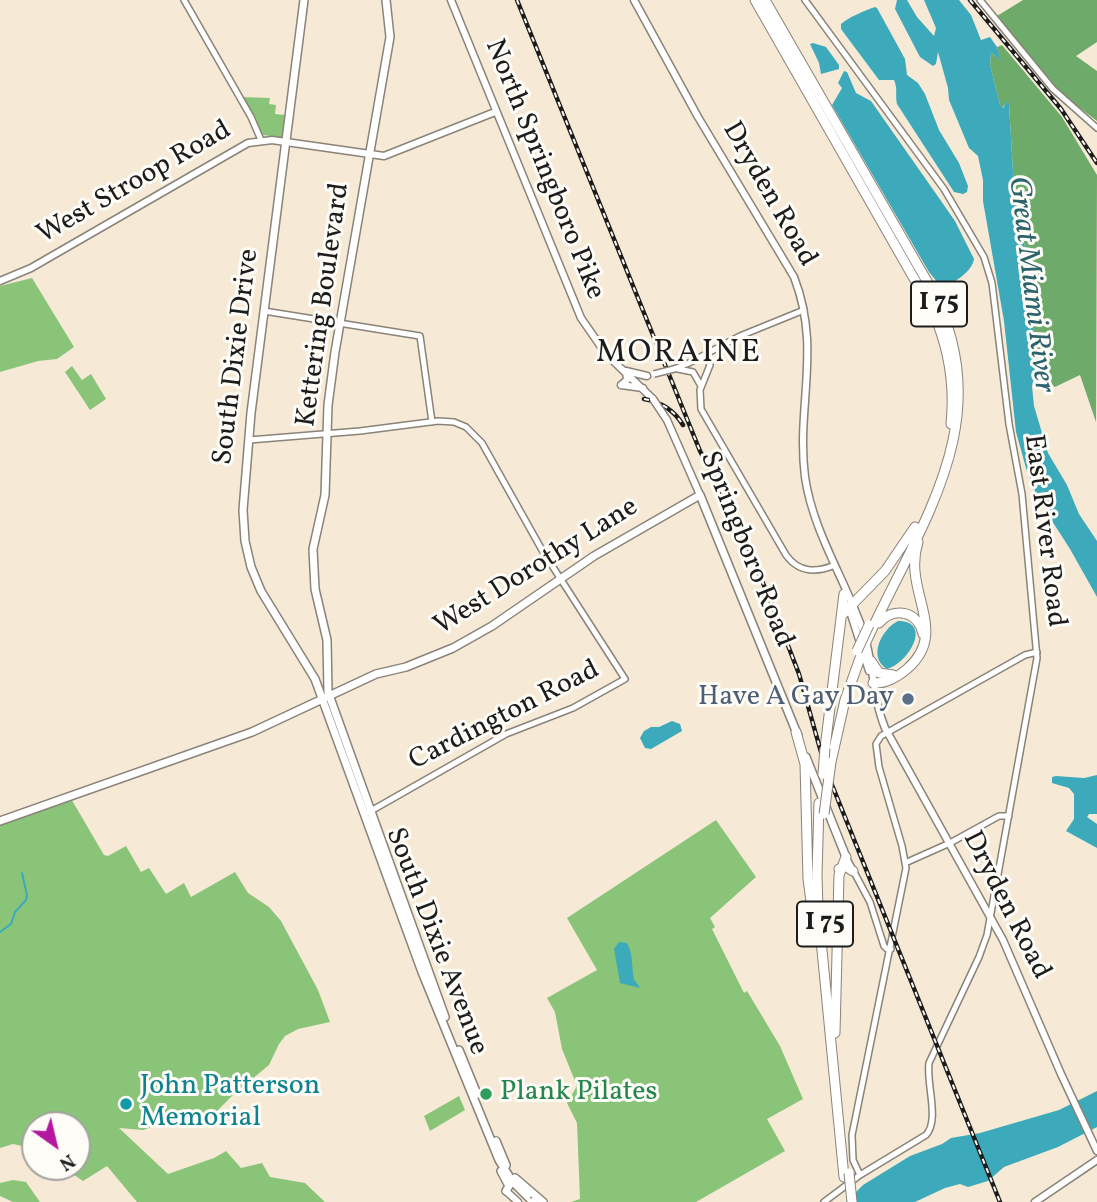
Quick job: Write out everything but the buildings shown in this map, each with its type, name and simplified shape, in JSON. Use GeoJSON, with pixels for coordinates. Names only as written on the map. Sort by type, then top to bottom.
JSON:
{"type":"FeatureCollection","features":[{"type":"Feature","properties":{"kind":"highway","name":"I 75"},"geometry":{"type":"LineString","coordinates":[[755,0],[918,283],[943,339],[951,380],[951,426],[940,473],[859,654],[831,762],[824,814],[822,887],[847,1175]]}},
{"type":"Feature","properties":{"kind":"highway","name":"I 75"},"geometry":{"type":"LineString","coordinates":[[765,0],[926,279],[946,321],[956,356],[959,403],[953,449],[939,487],[842,694],[819,777],[817,893],[850,1202]]}},
{"type":"Feature","properties":{"kind":"highway"},"geometry":{"type":"LineString","coordinates":[[873,683],[886,681],[903,673],[916,660],[925,644],[927,630],[914,580],[914,559],[939,487]]}},
{"type":"Feature","properties":{"kind":"highway"},"geometry":{"type":"LineString","coordinates":[[848,598],[863,592],[897,556],[916,525]]}},
{"type":"Feature","properties":{"kind":"highway"},"geometry":{"type":"LineString","coordinates":[[840,628],[848,598]]}},
{"type":"Feature","properties":{"kind":"highway"},"geometry":{"type":"LineString","coordinates":[[826,750],[840,628],[848,598]]}},
{"type":"Feature","properties":{"kind":"highway"},"geometry":{"type":"LineString","coordinates":[[869,634],[880,621],[891,614],[905,613],[919,622],[923,635],[920,650],[911,663],[895,675],[873,683]]}},
{"type":"Feature","properties":{"kind":"highway"},"geometry":{"type":"LineString","coordinates":[[871,661],[879,673],[895,675]]}},
{"type":"Feature","properties":{"kind":"highway"},"geometry":{"type":"LineString","coordinates":[[796,732],[805,764],[810,905],[827,998]]}},
{"type":"Feature","properties":{"kind":"highway"},"geometry":{"type":"LineString","coordinates":[[806,788],[808,781],[819,777]]}},
{"type":"Feature","properties":{"kind":"highway"},"geometry":{"type":"LineString","coordinates":[[835,1034],[839,869],[846,857]]}},
{"type":"Feature","properties":{"kind":"highway"},"geometry":{"type":"LineString","coordinates":[[839,869],[845,866],[853,871]]}},
{"type":"Feature","properties":{"kind":"main road","name":"South Dixie Drive"},"geometry":{"type":"LineString","coordinates":[[304,0],[264,312],[243,510],[248,555],[262,593],[318,688],[328,698]]}},
{"type":"Feature","properties":{"kind":"main road","name":"North Springboro Pike"},"geometry":{"type":"LineString","coordinates":[[450,0],[581,318],[600,346],[636,380]]}},
{"type":"Feature","properties":{"kind":"main road","name":"Dryden Road"},"geometry":{"type":"LineString","coordinates":[[634,0],[698,117],[789,267],[804,310],[809,349],[803,441],[806,478],[814,513],[871,661],[878,710],[888,733],[991,917],[1096,1148]]}},
{"type":"Feature","properties":{"kind":"main road"},"geometry":{"type":"LineString","coordinates":[[387,2],[396,8]]}},
{"type":"Feature","properties":{"kind":"main road","name":"Kettering Boulevard"},"geometry":{"type":"LineString","coordinates":[[327,681],[327,640],[315,589],[313,556],[324,496],[331,383],[339,323],[390,37],[387,2]]}},
{"type":"Feature","properties":{"kind":"main road","name":"West Stroop Road"},"geometry":{"type":"LineString","coordinates":[[0,281],[35,266],[225,155],[257,141],[287,142],[369,155],[387,155],[495,111]]}},
{"type":"Feature","properties":{"kind":"main road"},"geometry":{"type":"LineString","coordinates":[[645,389],[621,385],[627,380],[626,371],[651,375]]}},
{"type":"Feature","properties":{"kind":"main road","name":"Springboro Road"},"geometry":{"type":"LineString","coordinates":[[636,380],[667,420],[796,732],[819,777],[846,857]]}},
{"type":"Feature","properties":{"kind":"main road","name":"West Dorothy Lane"},"geometry":{"type":"LineString","coordinates":[[0,821],[269,728],[328,698],[393,670],[426,660],[474,638],[622,539],[700,495]]}},
{"type":"Feature","properties":{"kind":"main road","name":"Dryden Road"},"geometry":{"type":"LineString","coordinates":[[848,598],[873,683]]}},
{"type":"Feature","properties":{"kind":"main road"},"geometry":{"type":"LineString","coordinates":[[314,679],[327,681],[332,690],[328,698],[334,731],[345,752]]}},
{"type":"Feature","properties":{"kind":"main road","name":"South Dixie Avenue"},"geometry":{"type":"LineString","coordinates":[[328,698],[354,786],[368,813],[500,1158]]}},
{"type":"Feature","properties":{"kind":"main road","name":"South Dixie Avenue"},"geometry":{"type":"LineString","coordinates":[[345,752],[353,764],[371,833],[437,1011],[446,1023],[450,1041],[500,1158],[534,1201],[543,1202]]}},
{"type":"Feature","properties":{"kind":"main road"},"geometry":{"type":"LineString","coordinates":[[354,786],[356,776]]}},
{"type":"Feature","properties":{"kind":"main road"},"geometry":{"type":"LineString","coordinates":[[368,813],[372,825],[371,833]]}},
{"type":"Feature","properties":{"kind":"main road"},"geometry":{"type":"LineString","coordinates":[[500,1158],[509,1186],[506,1191],[518,1202]]}},
{"type":"Feature","properties":{"kind":"main road"},"geometry":{"type":"LineString","coordinates":[[1035,1202],[1097,1160]]}},
{"type":"Feature","properties":{"kind":"main road"},"geometry":{"type":"LineString","coordinates":[[1084,1169],[1097,1166]]}},
{"type":"Feature","properties":{"kind":"street"},"geometry":{"type":"LineString","coordinates":[[184,0],[259,131],[257,141]]}},
{"type":"Feature","properties":{"kind":"street","name":"East River Road"},"geometry":{"type":"LineString","coordinates":[[806,0],[931,170],[960,213],[989,268],[998,315],[1009,424],[1022,494],[1037,652],[991,917],[979,957],[929,1066],[933,1121],[928,1134],[860,1175]]}},
{"type":"Feature","properties":{"kind":"street"},"geometry":{"type":"LineString","coordinates":[[981,0],[1053,89],[1097,128]]}},
{"type":"Feature","properties":{"kind":"street"},"geometry":{"type":"LineString","coordinates":[[636,380],[674,369],[740,336],[804,310]]}},
{"type":"Feature","properties":{"kind":"street"},"geometry":{"type":"LineString","coordinates":[[264,312],[420,336],[432,422]]}},
{"type":"Feature","properties":{"kind":"street"},"geometry":{"type":"LineString","coordinates":[[706,354],[710,368],[701,386],[699,399],[703,412],[788,559],[796,566],[810,571],[835,565]]}},
{"type":"Feature","properties":{"kind":"street"},"geometry":{"type":"LineString","coordinates":[[674,369],[693,372],[701,386]]}},
{"type":"Feature","properties":{"kind":"street"},"geometry":{"type":"LineString","coordinates":[[249,440],[444,421],[458,423],[475,435],[561,578]]}},
{"type":"Feature","properties":{"kind":"street","name":"Cardington Road"},"geometry":{"type":"LineString","coordinates":[[368,813],[506,734],[573,708],[625,679],[561,578]]}},
{"type":"Feature","properties":{"kind":"street"},"geometry":{"type":"LineString","coordinates":[[824,1202],[860,1175],[853,1160],[852,1135],[904,883],[905,863],[875,751],[878,739],[1025,655],[1037,652]]}},
{"type":"Feature","properties":{"kind":"street"},"geometry":{"type":"LineString","coordinates":[[905,863],[950,843],[999,816],[1009,816]]}},
{"type":"Feature","properties":{"kind":"street","name":"Springboro Road"},"geometry":{"type":"LineString","coordinates":[[846,857],[870,902],[888,963]]}},
{"type":"Feature","properties":{"kind":"street"},"geometry":{"type":"LineString","coordinates":[[881,937],[891,947]]}},
{"type":"Feature","properties":{"kind":"street"},"geometry":{"type":"LineString","coordinates":[[884,946],[887,949],[891,947]]}},
{"type":"Feature","properties":{"kind":"green space"},"geometry":{"type":"Polygon","coordinates":[[[1023,0],[1097,0],[1097,42],[1076,56],[1097,71],[1097,121],[1059,92],[997,16],[1023,0]]]}},
{"type":"Feature","properties":{"kind":"green space"},"geometry":{"type":"Polygon","coordinates":[[[1002,45],[1062,117],[1097,175],[1096,422],[1080,375],[1055,387],[1037,374],[1036,343],[1028,304],[1029,269],[1014,188],[1009,104],[1007,102],[1002,108],[1000,105],[990,65],[991,52],[1000,60],[997,47],[1002,45]]]}},
{"type":"Feature","properties":{"kind":"green space"},"geometry":{"type":"Polygon","coordinates":[[[242,97],[270,98],[269,104],[276,105],[275,114],[286,115],[283,138],[263,135],[242,97]]]}},
{"type":"Feature","properties":{"kind":"green space"},"geometry":{"type":"Polygon","coordinates":[[[32,278],[74,347],[57,359],[38,361],[0,372],[0,286],[32,278]]]}},
{"type":"Feature","properties":{"kind":"green space"},"geometry":{"type":"Polygon","coordinates":[[[72,366],[82,380],[91,374],[106,399],[90,410],[65,372],[72,366]]]}},
{"type":"Feature","properties":{"kind":"green space"},"geometry":{"type":"Polygon","coordinates":[[[70,797],[104,855],[108,856],[126,846],[141,872],[149,868],[166,894],[184,883],[191,897],[235,872],[248,893],[269,907],[281,921],[318,990],[330,1022],[298,1029],[285,1036],[269,1065],[216,1112],[200,1116],[184,1115],[143,1130],[119,1128],[168,1174],[226,1151],[241,1168],[262,1163],[270,1177],[305,1183],[325,1202],[137,1202],[107,1166],[91,1176],[91,1111],[21,1111],[21,1146],[13,1144],[0,1148],[0,821],[70,797]]]}},
{"type":"Feature","properties":{"kind":"green space"},"geometry":{"type":"Polygon","coordinates":[[[716,820],[756,877],[710,918],[715,927],[712,929],[744,993],[747,991],[780,1046],[803,1099],[767,1119],[785,1151],[696,1202],[571,1202],[580,1199],[577,1123],[567,1103],[577,1086],[562,1049],[555,1012],[547,998],[597,970],[567,918],[716,820]]]}},
{"type":"Feature","properties":{"kind":"green space"},"geometry":{"type":"Polygon","coordinates":[[[459,1096],[465,1110],[430,1131],[424,1116],[459,1096]]]}},
{"type":"Feature","properties":{"kind":"green space"},"geometry":{"type":"Polygon","coordinates":[[[13,1180],[26,1182],[40,1202],[13,1202],[0,1196],[0,1183],[13,1180]]]}},
{"type":"Feature","properties":{"kind":"water"},"geometry":{"type":"Polygon","coordinates":[[[897,0],[907,0],[917,17],[934,36],[936,28],[924,0],[959,0],[971,15],[981,40],[990,37],[997,47],[1001,61],[991,52],[990,65],[1000,105],[1003,108],[1007,101],[1009,104],[1014,188],[1029,269],[1028,304],[1036,343],[1037,374],[1032,386],[1034,406],[1048,453],[1067,485],[1079,514],[1097,541],[1097,597],[1038,499],[1016,432],[1004,321],[978,156],[969,148],[949,100],[938,52],[936,64],[933,66],[920,57],[895,9],[897,0]]]}},
{"type":"Feature","properties":{"kind":"water"},"geometry":{"type":"Polygon","coordinates":[[[875,7],[905,59],[907,75],[918,83],[925,94],[939,130],[959,163],[968,186],[967,192],[963,194],[954,192],[897,104],[894,80],[879,80],[841,29],[844,21],[875,7]]]}},
{"type":"Feature","properties":{"kind":"water"},"geometry":{"type":"Polygon","coordinates":[[[810,44],[826,47],[839,69],[821,74],[810,44]]]}},
{"type":"Feature","properties":{"kind":"water"},"geometry":{"type":"Polygon","coordinates":[[[844,71],[847,72],[856,93],[871,101],[955,221],[974,259],[966,273],[947,286],[942,288],[929,272],[832,105],[842,88],[838,83],[844,71]]]}},
{"type":"Feature","properties":{"kind":"water"},"geometry":{"type":"Polygon","coordinates":[[[898,621],[908,623],[914,628],[916,635],[903,659],[887,669],[881,664],[877,651],[882,637],[898,621]]]}},
{"type":"Feature","properties":{"kind":"water"},"geometry":{"type":"Polygon","coordinates":[[[672,721],[680,724],[682,731],[651,749],[645,748],[640,738],[644,731],[672,721]]]}},
{"type":"Feature","properties":{"kind":"water"},"geometry":{"type":"Polygon","coordinates":[[[1097,775],[1097,814],[1089,814],[1087,817],[1097,824],[1097,848],[1066,831],[1074,819],[1074,794],[1069,788],[1052,783],[1052,777],[1084,778],[1097,775]]]}},
{"type":"Feature","properties":{"kind":"water"},"geometry":{"type":"Polygon","coordinates":[[[619,942],[627,943],[634,979],[640,988],[620,983],[614,949],[619,942]]]}},
{"type":"Feature","properties":{"kind":"water"},"geometry":{"type":"Polygon","coordinates":[[[1097,1091],[1097,1127],[1058,1147],[1004,1167],[988,1181],[968,1187],[960,1184],[945,1188],[915,1202],[846,1202],[863,1185],[910,1156],[951,1138],[980,1133],[1059,1110],[1097,1091]]]}},
{"type":"Feature","properties":{"kind":"waterway"},"geometry":{"type":"LineString","coordinates":[[0,932],[11,924],[15,912],[26,900],[22,873]]}},
{"type":"Feature","properties":{"kind":"railway"},"geometry":{"type":"LineString","coordinates":[[517,0],[700,451],[739,525],[777,617],[799,674],[826,770],[1000,1202]]}},
{"type":"Feature","properties":{"kind":"railway"},"geometry":{"type":"LineString","coordinates":[[970,0],[1061,109],[1097,163]]}},
{"type":"Feature","properties":{"kind":"railway"},"geometry":{"type":"LineString","coordinates":[[644,399],[666,408],[676,415],[683,425]]}},
{"type":"Feature","properties":{"kind":"place","name":"Have A Gay Day"},"geometry":{"type":"Point","coordinates":[908,699]}},
{"type":"Feature","properties":{"kind":"place","name":"Plank Pilates"},"geometry":{"type":"Point","coordinates":[486,1094]}},
{"type":"Feature","properties":{"kind":"place","name":"John Patterson Memorial"},"geometry":{"type":"Point","coordinates":[126,1104]}},
{"type":"Feature","properties":{"kind":"district","name":"MORAINE"},"geometry":{"type":"Point","coordinates":[679,355]}},
{"type":"Feature","properties":{"kind":"water label","name":"Great Miami River"},"geometry":{"type":"Point","coordinates":[1029,285]}}]}
